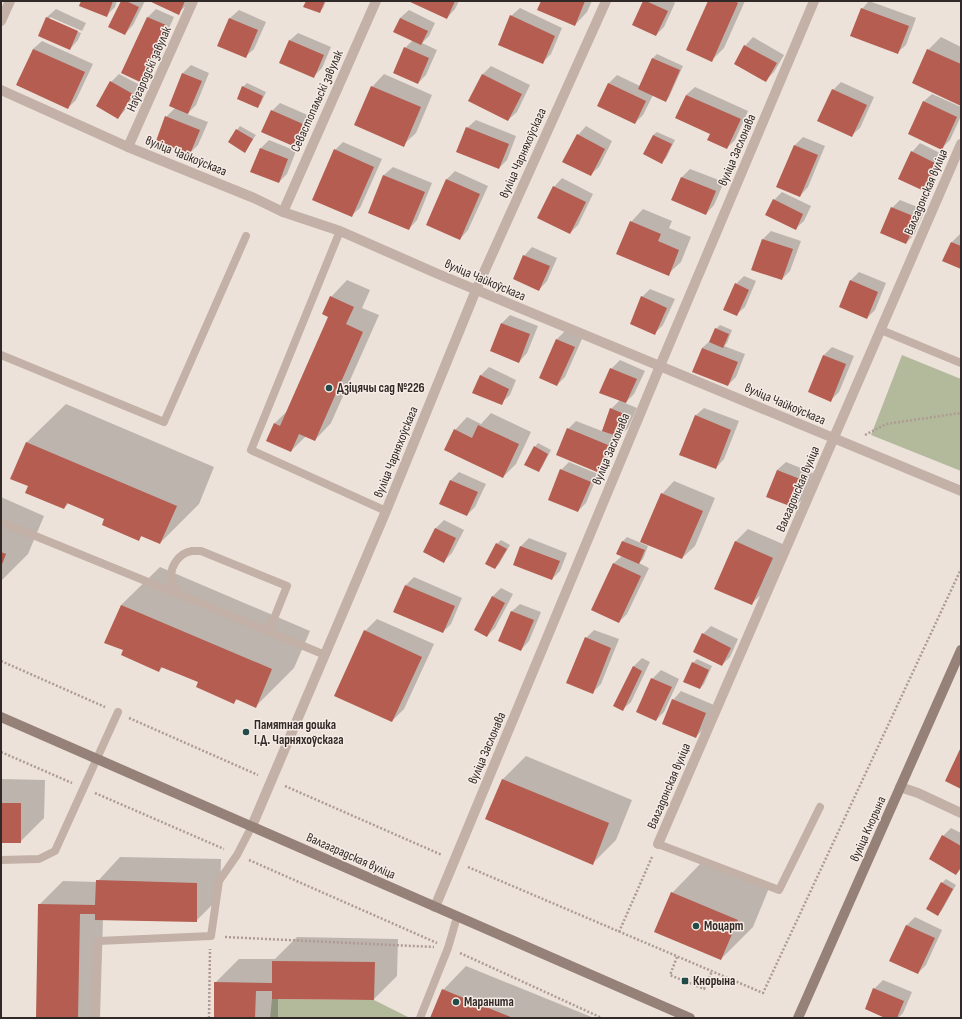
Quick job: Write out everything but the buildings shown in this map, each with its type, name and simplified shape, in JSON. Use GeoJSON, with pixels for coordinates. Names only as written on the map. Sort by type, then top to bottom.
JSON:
{"type":"FeatureCollection","features":[{"type":"Feature","properties":{"kind":"main road","name":"вуліца Кнорына"},"geometry":{"type":"LineString","coordinates":[[798,1018],[961,650]]}},
{"type":"Feature","properties":{"kind":"main road","name":"Валгаградская вуліца"},"geometry":{"type":"LineString","coordinates":[[1,717],[98,758],[457,917],[690,1018]]}},
{"type":"Feature","properties":{"kind":"street"},"geometry":{"type":"LineString","coordinates":[[1,21],[10,1]]}},
{"type":"Feature","properties":{"kind":"street","name":"Наўгародскі завулак"},"geometry":{"type":"LineString","coordinates":[[128,147],[193,1]]}},
{"type":"Feature","properties":{"kind":"street","name":"Севастопальскі завулак"},"geometry":{"type":"LineString","coordinates":[[283,212],[376,1]]}},
{"type":"Feature","properties":{"kind":"street","name":"вуліца Чарняхоўскага"},"geometry":{"type":"LineString","coordinates":[[252,826],[386,511],[476,290],[606,1]]}},
{"type":"Feature","properties":{"kind":"street","name":"вуліца Заслонава"},"geometry":{"type":"LineString","coordinates":[[435,907],[660,366],[814,1]]}},
{"type":"Feature","properties":{"kind":"street","name":"вуліца Чайкоўскага"},"geometry":{"type":"LineString","coordinates":[[1,90],[128,147],[254,198],[283,212],[340,231],[476,290],[961,491]]}},
{"type":"Feature","properties":{"kind":"street","name":"Валгадонская вуліца"},"geometry":{"type":"LineString","coordinates":[[658,844],[961,144]]}},
{"type":"Feature","properties":{"kind":"street"},"geometry":{"type":"LineString","coordinates":[[900,787],[918,793],[961,813]]}},
{"type":"Feature","properties":{"kind":"lane"},"geometry":{"type":"LineString","coordinates":[[340,231],[252,450],[386,511]]}},
{"type":"Feature","properties":{"kind":"lane"},"geometry":{"type":"LineString","coordinates":[[1,356],[164,422],[246,236]]}},
{"type":"Feature","properties":{"kind":"lane"},"geometry":{"type":"LineString","coordinates":[[881,330],[961,363]]}},
{"type":"Feature","properties":{"kind":"lane"},"geometry":{"type":"LineString","coordinates":[[1,522],[325,655]]}},
{"type":"Feature","properties":{"kind":"lane"},"geometry":{"type":"LineString","coordinates":[[181,595],[176,590],[172,582],[172,569],[178,559],[191,551],[201,552],[288,586],[269,632]]}},
{"type":"Feature","properties":{"kind":"lane"},"geometry":{"type":"LineString","coordinates":[[1,860],[38,859],[56,851],[118,712]]}},
{"type":"Feature","properties":{"kind":"lane"},"geometry":{"type":"LineString","coordinates":[[658,844],[779,890],[820,806]]}},
{"type":"Feature","properties":{"kind":"lane"},"geometry":{"type":"LineString","coordinates":[[95,1018],[98,941],[211,936],[219,881],[237,855],[252,826]]}},
{"type":"Feature","properties":{"kind":"lane"},"geometry":{"type":"LineString","coordinates":[[420,1018],[448,948],[457,917]]}},
{"type":"Feature","properties":{"kind":"path"},"geometry":{"type":"LineString","coordinates":[[848,444],[886,424],[961,412]]}},
{"type":"Feature","properties":{"kind":"path"},"geometry":{"type":"LineString","coordinates":[[1,661],[619,932],[763,993],[961,569]]}},
{"type":"Feature","properties":{"kind":"path"},"geometry":{"type":"LineString","coordinates":[[1,752],[448,948],[602,1018]]}},
{"type":"Feature","properties":{"kind":"path"},"geometry":{"type":"LineString","coordinates":[[619,932],[658,844]]}},
{"type":"Feature","properties":{"kind":"path"},"geometry":{"type":"LineString","coordinates":[[209,1018],[211,936],[448,948]]}},
{"type":"Feature","properties":{"kind":"path"},"geometry":{"type":"LineString","coordinates":[[677,957],[670,975],[704,989],[712,971]]}},
{"type":"Feature","properties":{"kind":"green space"},"geometry":{"type":"Polygon","coordinates":[[[902,355],[961,379],[961,471],[871,435],[902,355]]]}},
{"type":"Feature","properties":{"kind":"green space"},"geometry":{"type":"Polygon","coordinates":[[[272,999],[374,1000],[410,1018],[270,1018],[272,999]]]}},
{"type":"Feature","properties":{"kind":"place","name":"Дзіцячы сад №226"},"geometry":{"type":"Point","coordinates":[329,388]}},
{"type":"Feature","properties":{"kind":"place","name":"Памятная дошка І.Д. Чарняхоўскага"},"geometry":{"type":"Point","coordinates":[246,732]}},
{"type":"Feature","properties":{"kind":"place","name":"Моцарт"},"geometry":{"type":"Point","coordinates":[696,926]}},
{"type":"Feature","properties":{"kind":"place","name":"Кнорына"},"geometry":{"type":"Point","coordinates":[685,981]}},
{"type":"Feature","properties":{"kind":"place","name":"Маранита"},"geometry":{"type":"Point","coordinates":[456,1002]}}]}
